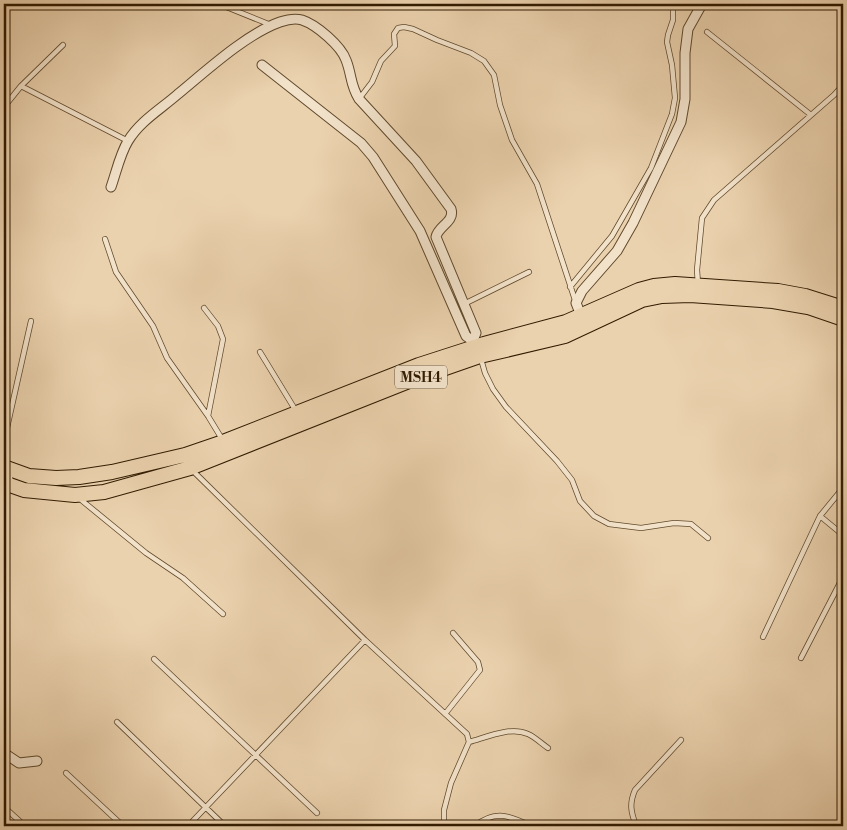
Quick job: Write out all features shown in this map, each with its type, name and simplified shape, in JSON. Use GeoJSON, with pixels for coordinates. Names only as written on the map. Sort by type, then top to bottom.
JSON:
{"type":"FeatureCollection","features":[{"type":"Feature","properties":{"kind":"main road","name":"MSH4"},"geometry":{"type":"LineString","coordinates":[[698,291],[773,301],[808,308],[843,319]]}},
{"type":"Feature","properties":{"kind":"main road","name":"MSH4"},"geometry":{"type":"LineString","coordinates":[[8,485],[24,490],[76,495],[104,492],[190,468],[227,447],[301,418],[414,379],[476,348],[565,336],[581,315],[642,300],[698,291],[778,291],[805,296],[843,308]]}},
{"type":"Feature","properties":{"kind":"main road","name":"MSH4"},"geometry":{"type":"LineString","coordinates":[[6,468],[29,476],[79,477],[112,472],[227,447]]}},
{"type":"Feature","properties":{"kind":"street"},"geometry":{"type":"LineString","coordinates":[[581,315],[582,292],[617,250],[633,223],[681,122],[685,99],[685,53],[688,29],[702,4]]}},
{"type":"Feature","properties":{"kind":"street"},"geometry":{"type":"LineString","coordinates":[[111,187],[128,141],[148,118],[222,58],[262,30],[290,20],[302,20],[332,40],[344,55],[354,90],[359,100],[416,161],[451,209],[453,214],[451,218],[439,229],[436,237],[476,333],[476,348]]}},
{"type":"Feature","properties":{"kind":"street"},"geometry":{"type":"LineString","coordinates":[[262,64],[361,143],[373,157],[420,231],[466,336],[476,348]]}},
{"type":"Feature","properties":{"kind":"street"},"geometry":{"type":"LineString","coordinates":[[4,753],[19,763],[37,761]]}},
{"type":"Feature","properties":{"kind":"lane"},"geometry":{"type":"LineString","coordinates":[[219,4],[273,25]]}},
{"type":"Feature","properties":{"kind":"lane"},"geometry":{"type":"LineString","coordinates":[[570,287],[612,236],[651,168],[672,114],[675,98],[672,65],[667,42],[673,20],[672,4]]}},
{"type":"Feature","properties":{"kind":"lane"},"geometry":{"type":"LineString","coordinates":[[359,100],[372,82],[381,61],[394,46],[394,34],[398,28],[412,29],[471,53],[484,61],[494,75],[500,105],[512,140],[537,184],[570,287],[581,315]]}},
{"type":"Feature","properties":{"kind":"lane"},"geometry":{"type":"LineString","coordinates":[[707,32],[811,115]]}},
{"type":"Feature","properties":{"kind":"lane"},"geometry":{"type":"LineString","coordinates":[[4,107],[21,86],[63,45]]}},
{"type":"Feature","properties":{"kind":"lane"},"geometry":{"type":"LineString","coordinates":[[698,291],[697,270],[702,218],[714,200],[843,85]]}},
{"type":"Feature","properties":{"kind":"lane"},"geometry":{"type":"LineString","coordinates":[[21,86],[128,141]]}},
{"type":"Feature","properties":{"kind":"lane"},"geometry":{"type":"LineString","coordinates":[[105,239],[116,272],[154,326],[166,358],[208,416],[227,447]]}},
{"type":"Feature","properties":{"kind":"lane"},"geometry":{"type":"LineString","coordinates":[[464,304],[529,272]]}},
{"type":"Feature","properties":{"kind":"lane"},"geometry":{"type":"LineString","coordinates":[[204,308],[218,326],[223,338],[208,416]]}},
{"type":"Feature","properties":{"kind":"lane"},"geometry":{"type":"LineString","coordinates":[[4,441],[31,322]]}},
{"type":"Feature","properties":{"kind":"lane"},"geometry":{"type":"LineString","coordinates":[[476,348],[485,374],[493,389],[506,407],[558,462],[572,480],[580,502],[594,516],[609,524],[641,528],[674,523],[691,524],[708,538]]}},
{"type":"Feature","properties":{"kind":"lane"},"geometry":{"type":"LineString","coordinates":[[260,352],[301,418]]}},
{"type":"Feature","properties":{"kind":"lane"},"geometry":{"type":"LineString","coordinates":[[4,450],[8,485]]}},
{"type":"Feature","properties":{"kind":"lane"},"geometry":{"type":"LineString","coordinates":[[190,468],[365,640],[467,734],[469,742],[451,782],[444,810],[444,826]]}},
{"type":"Feature","properties":{"kind":"lane"},"geometry":{"type":"LineString","coordinates":[[763,637],[820,516],[843,488]]}},
{"type":"Feature","properties":{"kind":"lane"},"geometry":{"type":"LineString","coordinates":[[76,495],[146,553],[184,578],[223,614]]}},
{"type":"Feature","properties":{"kind":"lane"},"geometry":{"type":"LineString","coordinates":[[820,516],[843,535]]}},
{"type":"Feature","properties":{"kind":"lane"},"geometry":{"type":"LineString","coordinates":[[801,658],[843,577]]}},
{"type":"Feature","properties":{"kind":"lane"},"geometry":{"type":"LineString","coordinates":[[445,714],[480,670],[478,662],[453,632]]}},
{"type":"Feature","properties":{"kind":"lane"},"geometry":{"type":"LineString","coordinates":[[188,826],[365,640]]}},
{"type":"Feature","properties":{"kind":"lane"},"geometry":{"type":"LineString","coordinates":[[154,660],[317,813]]}},
{"type":"Feature","properties":{"kind":"lane"},"geometry":{"type":"LineString","coordinates":[[116,722],[225,826]]}},
{"type":"Feature","properties":{"kind":"lane"},"geometry":{"type":"LineString","coordinates":[[469,742],[511,731],[529,734],[548,748]]}},
{"type":"Feature","properties":{"kind":"lane"},"geometry":{"type":"LineString","coordinates":[[636,826],[630,811],[631,800],[635,790],[681,740]]}},
{"type":"Feature","properties":{"kind":"lane"},"geometry":{"type":"LineString","coordinates":[[66,773],[123,826]]}},
{"type":"Feature","properties":{"kind":"lane"},"geometry":{"type":"LineString","coordinates":[[4,807],[25,826]]}},
{"type":"Feature","properties":{"kind":"lane"},"geometry":{"type":"LineString","coordinates":[[475,826],[487,818],[502,815],[513,817],[530,826]]}}]}
